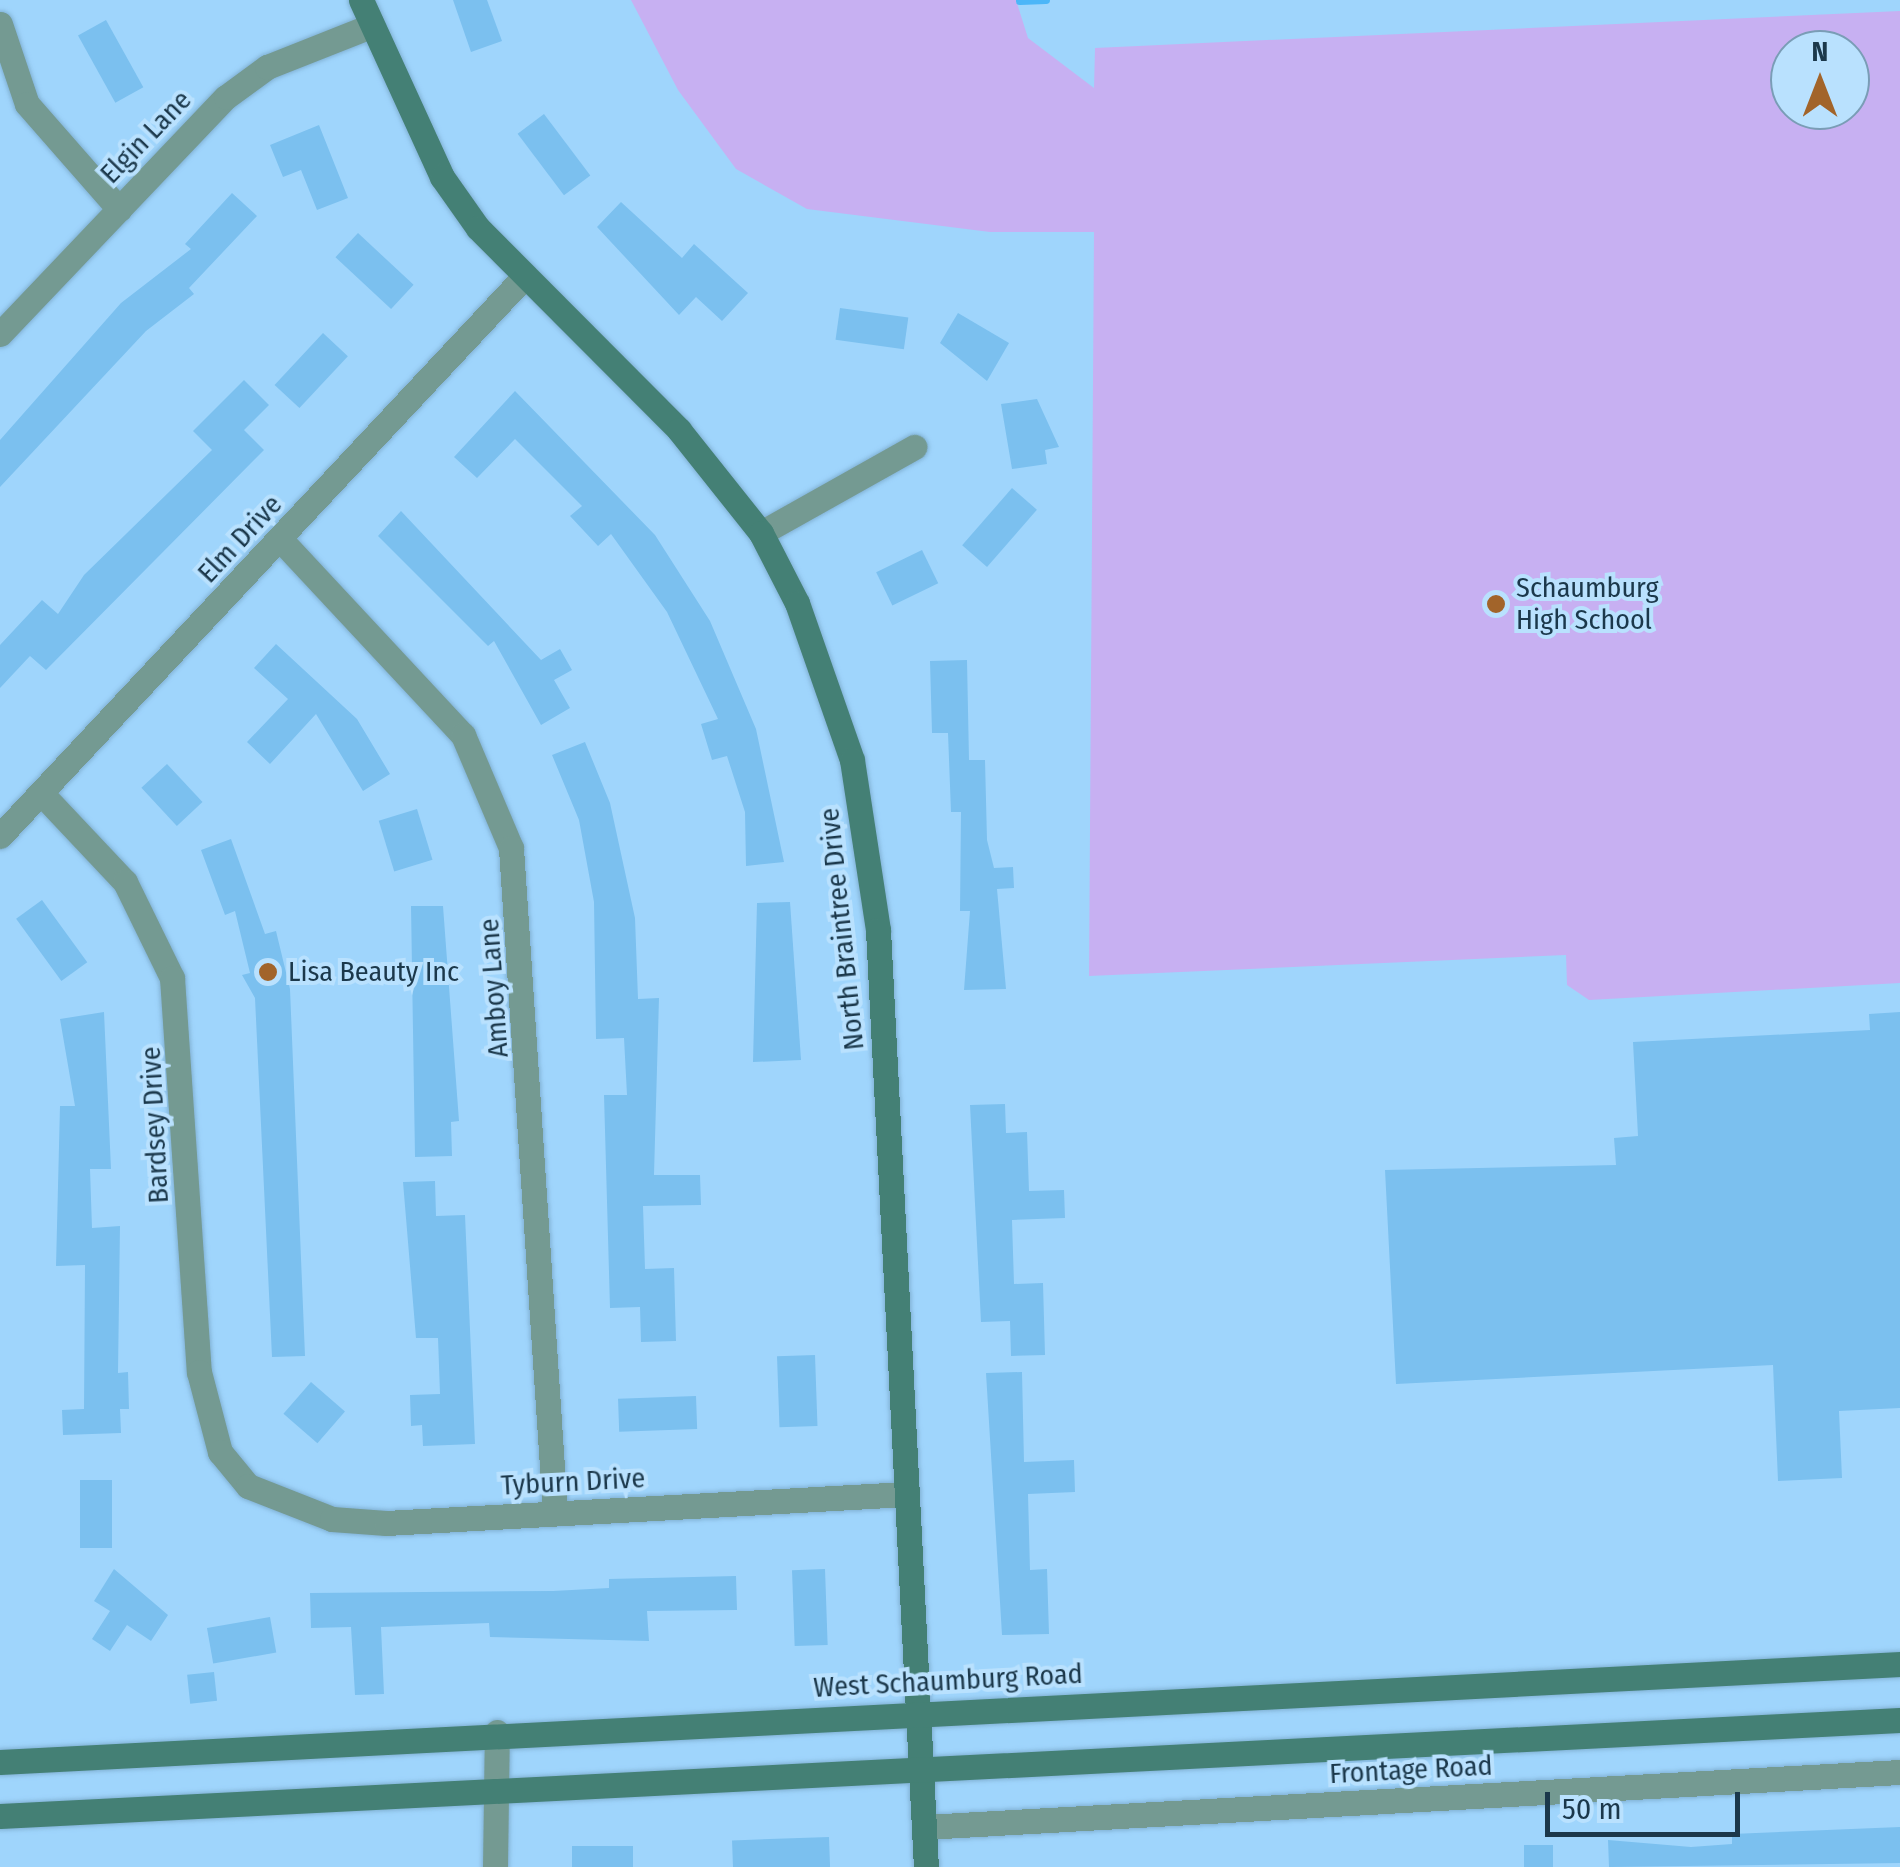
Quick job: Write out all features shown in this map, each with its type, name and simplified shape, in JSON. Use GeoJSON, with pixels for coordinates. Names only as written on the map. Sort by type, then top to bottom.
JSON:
{"type":"FeatureCollection","features":[{"type":"Feature","properties":{"kind":"main road","name":"North Braintree Drive"},"geometry":{"type":"LineString","coordinates":[[361,0],[368,27],[442,177],[522,280],[679,430],[761,533],[824,676],[869,838],[924,1712],[926,1867]]}},
{"type":"Feature","properties":{"kind":"main road","name":"West Schaumburg Road"},"geometry":{"type":"LineString","coordinates":[[0,1762],[497,1732],[1900,1664]]}},
{"type":"Feature","properties":{"kind":"main road"},"geometry":{"type":"LineString","coordinates":[[0,1816],[1900,1720]]}},
{"type":"Feature","properties":{"kind":"street"},"geometry":{"type":"LineString","coordinates":[[0,24],[28,104],[119,209]]}},
{"type":"Feature","properties":{"kind":"street","name":"Elgin Lane"},"geometry":{"type":"LineString","coordinates":[[0,334],[119,209],[267,66],[368,27]]}},
{"type":"Feature","properties":{"kind":"street","name":"Elm Drive"},"geometry":{"type":"LineString","coordinates":[[0,836],[522,280]]}},
{"type":"Feature","properties":{"kind":"street"},"geometry":{"type":"LineString","coordinates":[[761,533],[914,448]]}},
{"type":"Feature","properties":{"kind":"street","name":"Amboy Lane"},"geometry":{"type":"LineString","coordinates":[[281,540],[462,735],[511,848],[554,1513]]}},
{"type":"Feature","properties":{"kind":"street","name":"Bardsey Drive"},"geometry":{"type":"LineString","coordinates":[[42,794],[125,882],[172,978],[199,1372],[220,1452],[248,1486]]}},
{"type":"Feature","properties":{"kind":"street","name":"Tyburn Drive"},"geometry":{"type":"LineString","coordinates":[[248,1486],[332,1519],[554,1513],[908,1494]]}},
{"type":"Feature","properties":{"kind":"street"},"geometry":{"type":"LineString","coordinates":[[495,1867],[497,1732]]}},
{"type":"Feature","properties":{"kind":"street","name":"Frontage Road"},"geometry":{"type":"LineString","coordinates":[[925,1827],[1900,1772]]}},
{"type":"Feature","properties":{"kind":"shaded area"},"geometry":{"type":"Polygon","coordinates":[[[631,0],[1016,0],[1028,38],[1094,88],[1095,48],[1900,11],[1900,983],[1589,1000],[1567,985],[1566,955],[1089,976],[1094,232],[990,232],[807,209],[736,169],[678,90],[631,0]]]}},
{"type":"Feature","properties":{"kind":"building"},"geometry":{"type":"Polygon","coordinates":[[[453,0],[487,0],[502,41],[471,52],[453,0]]]}},
{"type":"Feature","properties":{"kind":"building"},"geometry":{"type":"Polygon","coordinates":[[[106,20],[143,87],[115,103],[78,36],[106,20]]]}},
{"type":"Feature","properties":{"kind":"building"},"geometry":{"type":"Polygon","coordinates":[[[544,114],[590,175],[564,195],[518,134],[544,114]]]}},
{"type":"Feature","properties":{"kind":"building"},"geometry":{"type":"Polygon","coordinates":[[[319,125],[348,198],[317,210],[301,170],[283,177],[270,145],[319,125]]]}},
{"type":"Feature","properties":{"kind":"building"},"geometry":{"type":"Polygon","coordinates":[[[232,193],[257,216],[189,288],[194,294],[146,331],[0,487],[0,440],[121,303],[191,249],[185,244],[232,193]]]}},
{"type":"Feature","properties":{"kind":"building"},"geometry":{"type":"Polygon","coordinates":[[[621,202],[682,258],[694,244],[748,293],[722,321],[696,297],[679,315],[597,227],[621,202]]]}},
{"type":"Feature","properties":{"kind":"building"},"geometry":{"type":"Polygon","coordinates":[[[358,233],[414,285],[391,309],[335,257],[358,233]]]}},
{"type":"Feature","properties":{"kind":"building"},"geometry":{"type":"Polygon","coordinates":[[[840,308],[908,318],[904,349],[836,340],[840,308]]]}},
{"type":"Feature","properties":{"kind":"building"},"geometry":{"type":"Polygon","coordinates":[[[958,313],[1009,343],[987,381],[940,343],[958,313]]]}},
{"type":"Feature","properties":{"kind":"building"},"geometry":{"type":"Polygon","coordinates":[[[323,333],[348,356],[299,408],[275,385],[323,333]]]}},
{"type":"Feature","properties":{"kind":"building"},"geometry":{"type":"Polygon","coordinates":[[[244,380],[269,405],[244,430],[264,450],[46,670],[30,656],[0,688],[0,645],[42,600],[58,614],[84,575],[212,450],[193,431],[244,380]]]}},
{"type":"Feature","properties":{"kind":"building"},"geometry":{"type":"Polygon","coordinates":[[[515,391],[655,535],[710,621],[756,729],[784,862],[746,866],[745,812],[727,756],[712,760],[701,724],[718,719],[667,612],[611,534],[598,546],[570,516],[582,506],[515,439],[477,478],[454,457],[515,391]]]}},
{"type":"Feature","properties":{"kind":"building"},"geometry":{"type":"Polygon","coordinates":[[[1037,399],[1059,447],[1045,450],[1047,464],[1012,469],[1001,404],[1037,399]]]}},
{"type":"Feature","properties":{"kind":"building"},"geometry":{"type":"Polygon","coordinates":[[[1012,488],[1037,510],[987,567],[962,545],[1012,488]]]}},
{"type":"Feature","properties":{"kind":"building"},"geometry":{"type":"Polygon","coordinates":[[[401,511],[541,660],[560,649],[572,670],[554,680],[570,708],[541,725],[494,641],[488,646],[378,536],[401,511]]]}},
{"type":"Feature","properties":{"kind":"building"},"geometry":{"type":"Polygon","coordinates":[[[922,550],[938,583],[892,606],[876,572],[922,550]]]}},
{"type":"Feature","properties":{"kind":"building"},"geometry":{"type":"Polygon","coordinates":[[[276,644],[357,719],[390,774],[363,791],[316,714],[270,764],[247,742],[288,699],[254,668],[276,644]]]}},
{"type":"Feature","properties":{"kind":"building"},"geometry":{"type":"Polygon","coordinates":[[[967,660],[969,760],[985,760],[987,840],[994,868],[1013,867],[1014,888],[997,889],[1006,989],[964,990],[970,911],[960,911],[961,812],[951,812],[948,733],[932,733],[930,661],[967,660]]]}},
{"type":"Feature","properties":{"kind":"building"},"geometry":{"type":"Polygon","coordinates":[[[585,742],[610,803],[635,918],[638,999],[659,998],[654,1175],[700,1175],[701,1205],[643,1206],[645,1269],[674,1268],[676,1341],[641,1342],[640,1307],[610,1308],[604,1095],[627,1095],[624,1038],[596,1039],[594,902],[579,820],[552,755],[585,742]]]}},
{"type":"Feature","properties":{"kind":"building"},"geometry":{"type":"Polygon","coordinates":[[[167,764],[202,802],[177,826],[141,788],[167,764]]]}},
{"type":"Feature","properties":{"kind":"building"},"geometry":{"type":"Polygon","coordinates":[[[417,809],[432,860],[394,871],[379,821],[417,809]]]}},
{"type":"Feature","properties":{"kind":"building"},"geometry":{"type":"Polygon","coordinates":[[[231,839],[265,934],[276,931],[290,989],[305,1356],[272,1357],[255,998],[242,975],[250,973],[235,911],[225,915],[201,850],[231,839]]]}},
{"type":"Feature","properties":{"kind":"building"},"geometry":{"type":"Polygon","coordinates":[[[42,900],[87,962],[61,981],[16,919],[42,900]]]}},
{"type":"Feature","properties":{"kind":"building"},"geometry":{"type":"Polygon","coordinates":[[[790,902],[801,1060],[753,1062],[757,903],[790,902]]]}},
{"type":"Feature","properties":{"kind":"building"},"geometry":{"type":"Polygon","coordinates":[[[411,906],[443,906],[459,1121],[451,1122],[452,1156],[415,1157],[411,906]]]}},
{"type":"Feature","properties":{"kind":"building"},"geometry":{"type":"Polygon","coordinates":[[[104,1012],[111,1169],[90,1169],[92,1228],[120,1226],[118,1373],[128,1372],[129,1409],[120,1409],[121,1433],[63,1435],[62,1410],[84,1409],[85,1265],[56,1266],[60,1106],[75,1106],[60,1019],[104,1012]]]}},
{"type":"Feature","properties":{"kind":"building"},"geometry":{"type":"Polygon","coordinates":[[[1900,1012],[1900,1408],[1839,1411],[1842,1478],[1778,1481],[1773,1365],[1396,1384],[1385,1170],[1616,1165],[1614,1138],[1638,1136],[1633,1042],[1870,1030],[1869,1014],[1900,1012]]]}},
{"type":"Feature","properties":{"kind":"building"},"geometry":{"type":"Polygon","coordinates":[[[1005,1104],[1006,1133],[1027,1132],[1029,1191],[1064,1190],[1065,1218],[1012,1220],[1014,1284],[1043,1283],[1045,1355],[1011,1356],[1010,1321],[981,1322],[970,1105],[1005,1104]]]}},
{"type":"Feature","properties":{"kind":"building"},"geometry":{"type":"Polygon","coordinates":[[[435,1181],[436,1216],[465,1215],[475,1444],[423,1446],[422,1425],[411,1426],[410,1395],[440,1394],[438,1338],[416,1338],[403,1182],[435,1181]]]}},
{"type":"Feature","properties":{"kind":"building"},"geometry":{"type":"Polygon","coordinates":[[[815,1355],[817,1426],[780,1427],[777,1356],[815,1355]]]}},
{"type":"Feature","properties":{"kind":"building"},"geometry":{"type":"Polygon","coordinates":[[[1022,1372],[1024,1462],[1074,1460],[1075,1492],[1028,1494],[1030,1570],[1047,1569],[1049,1634],[1002,1635],[986,1373],[1022,1372]]]}},
{"type":"Feature","properties":{"kind":"building"},"geometry":{"type":"Polygon","coordinates":[[[311,1382],[345,1412],[317,1443],[283,1414],[311,1382]]]}},
{"type":"Feature","properties":{"kind":"building"},"geometry":{"type":"Polygon","coordinates":[[[696,1396],[697,1429],[619,1432],[618,1399],[696,1396]]]}},
{"type":"Feature","properties":{"kind":"building"},"geometry":{"type":"Polygon","coordinates":[[[80,1480],[112,1480],[112,1548],[80,1548],[80,1480]]]}},
{"type":"Feature","properties":{"kind":"building"},"geometry":{"type":"Polygon","coordinates":[[[114,1569],[168,1615],[151,1641],[127,1625],[110,1651],[92,1639],[110,1611],[94,1601],[114,1569]]]}},
{"type":"Feature","properties":{"kind":"building"},"geometry":{"type":"Polygon","coordinates":[[[825,1569],[828,1645],[795,1646],[792,1570],[825,1569]]]}},
{"type":"Feature","properties":{"kind":"building"},"geometry":{"type":"Polygon","coordinates":[[[736,1576],[737,1610],[647,1611],[649,1641],[490,1637],[489,1623],[381,1627],[384,1694],[355,1695],[351,1627],[311,1628],[310,1593],[553,1591],[609,1588],[609,1579],[736,1576]]]}},
{"type":"Feature","properties":{"kind":"building"},"geometry":{"type":"Polygon","coordinates":[[[270,1617],[276,1652],[213,1664],[207,1628],[270,1617]]]}},
{"type":"Feature","properties":{"kind":"building"},"geometry":{"type":"Polygon","coordinates":[[[214,1672],[217,1701],[190,1704],[187,1675],[214,1672]]]}},
{"type":"Feature","properties":{"kind":"building"},"geometry":{"type":"Polygon","coordinates":[[[1900,1827],[1900,1863],[1609,1867],[1608,1840],[1691,1847],[1732,1844],[1732,1834],[1900,1827]]]}},
{"type":"Feature","properties":{"kind":"building"},"geometry":{"type":"Polygon","coordinates":[[[829,1837],[830,1867],[733,1867],[732,1840],[829,1837]]]}},
{"type":"Feature","properties":{"kind":"building"},"geometry":{"type":"Polygon","coordinates":[[[1524,1845],[1553,1845],[1553,1867],[1524,1867],[1524,1845]]]}},
{"type":"Feature","properties":{"kind":"building"},"geometry":{"type":"Polygon","coordinates":[[[572,1846],[633,1846],[633,1867],[572,1867],[572,1846]]]}},
{"type":"Feature","properties":{"kind":"waterway"},"geometry":{"type":"LineString","coordinates":[[1020,1],[1046,0]]}},
{"type":"Feature","properties":{"kind":"place","name":"Schaumburg High School"},"geometry":{"type":"Point","coordinates":[1496,604]}},
{"type":"Feature","properties":{"kind":"place","name":"Lisa Beauty Inc"},"geometry":{"type":"Point","coordinates":[268,972]}}]}
